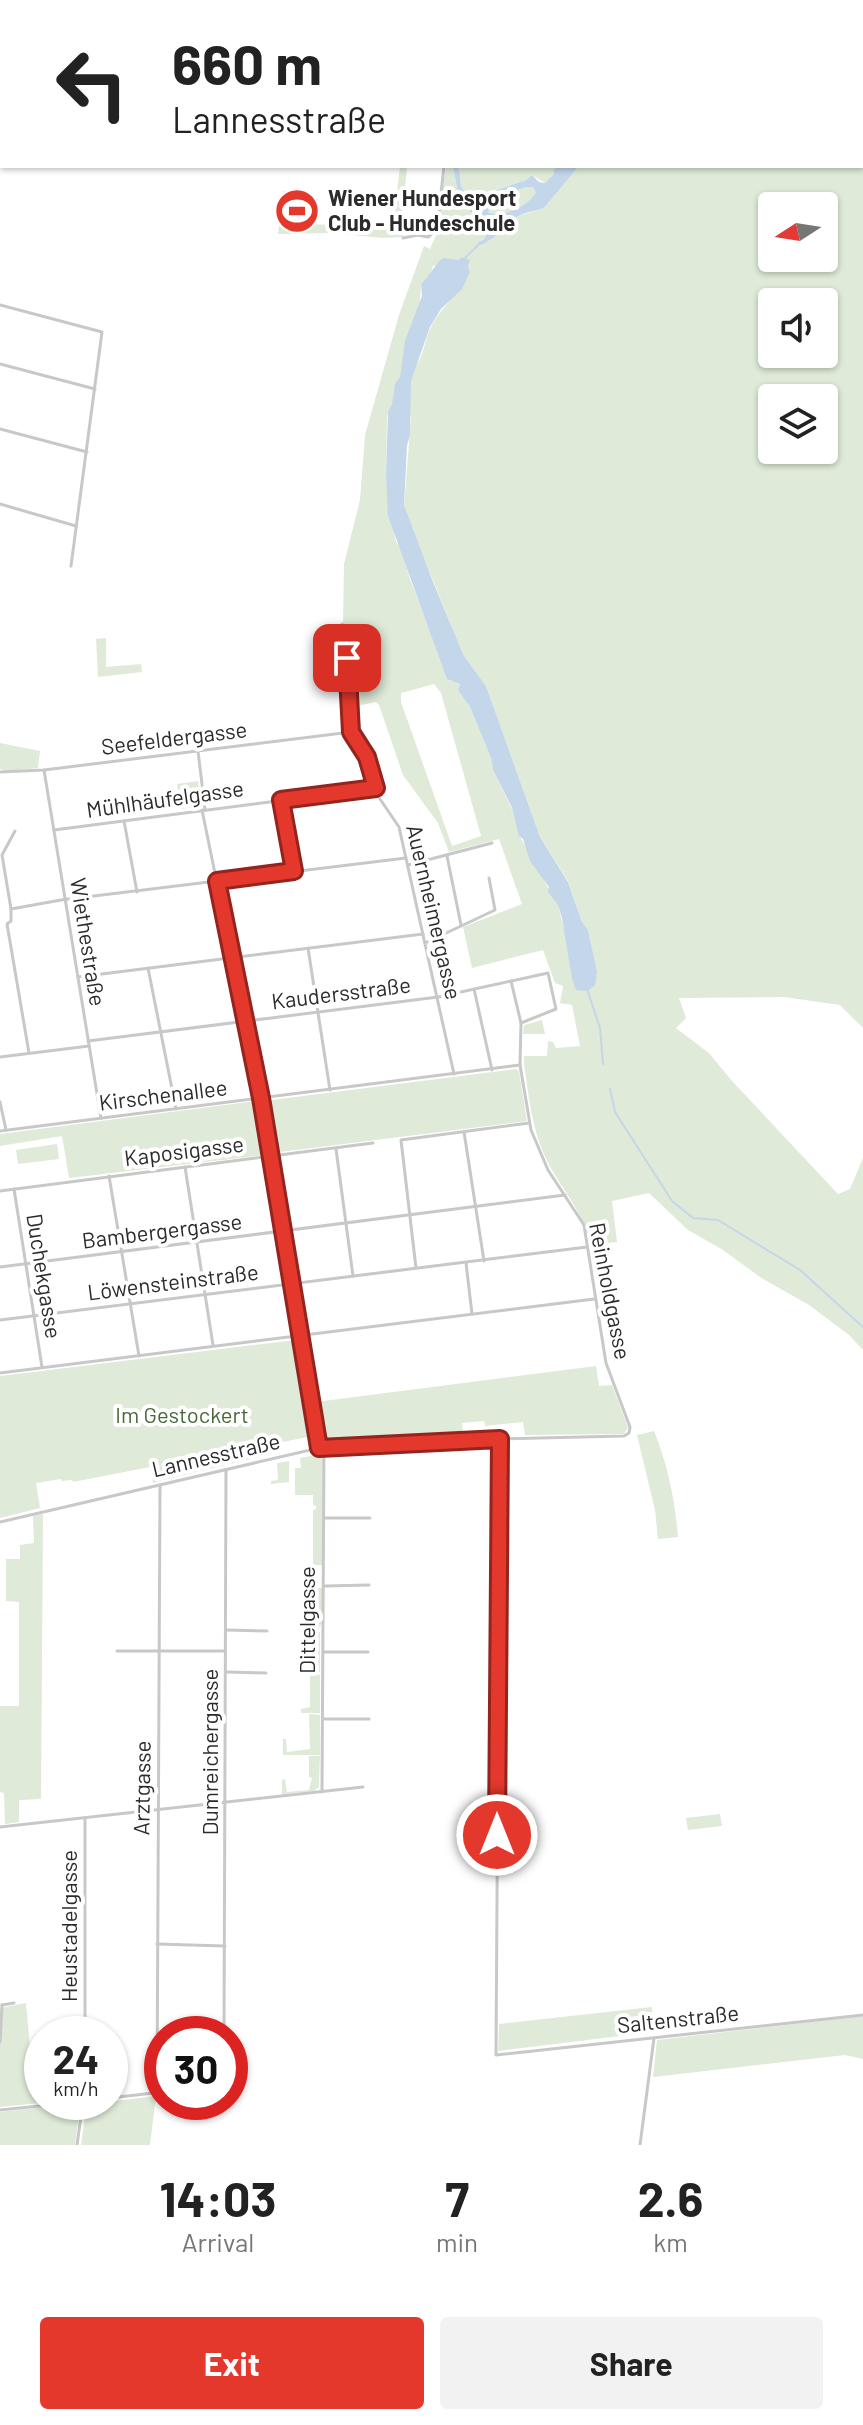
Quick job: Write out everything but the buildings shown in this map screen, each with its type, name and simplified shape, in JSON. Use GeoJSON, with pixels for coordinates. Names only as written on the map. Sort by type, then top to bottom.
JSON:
{"type":"FeatureCollection","features":[{"type":"Feature","properties":{"kind":"street"},"geometry":{"type":"LineString","coordinates":[[403,238],[428,237],[437,230],[444,168]]}},
{"type":"Feature","properties":{"kind":"street"},"geometry":{"type":"LineString","coordinates":[[0,306],[102,332],[71,566]]}},
{"type":"Feature","properties":{"kind":"street"},"geometry":{"type":"LineString","coordinates":[[0,364],[95,389]]}},
{"type":"Feature","properties":{"kind":"street"},"geometry":{"type":"LineString","coordinates":[[0,429],[87,452]]}},
{"type":"Feature","properties":{"kind":"street"},"geometry":{"type":"LineString","coordinates":[[0,504],[76,526]]}},
{"type":"Feature","properties":{"kind":"street","name":"Auernheimergasse"},"geometry":{"type":"LineString","coordinates":[[342,624],[350,678],[351,732],[367,757],[376,788],[399,827],[454,1074]]}},
{"type":"Feature","properties":{"kind":"street","name":"Seefeldergasse"},"geometry":{"type":"LineString","coordinates":[[0,772],[44,770],[351,732]]}},
{"type":"Feature","properties":{"kind":"street","name":"Dittelgasse"},"geometry":{"type":"LineString","coordinates":[[198,751],[203,810],[261,1098],[321,1448],[324,1518],[322,1792]]}},
{"type":"Feature","properties":{"kind":"street","name":"Wiethestraße"},"geometry":{"type":"LineString","coordinates":[[44,770],[101,1119]]}},
{"type":"Feature","properties":{"kind":"street","name":"Mühlhäufelgasse"},"geometry":{"type":"LineString","coordinates":[[54,830],[376,788]]}},
{"type":"Feature","properties":{"kind":"street"},"geometry":{"type":"LineString","coordinates":[[281,800],[294,871]]}},
{"type":"Feature","properties":{"kind":"street"},"geometry":{"type":"LineString","coordinates":[[124,821],[137,892]]}},
{"type":"Feature","properties":{"kind":"street"},"geometry":{"type":"LineString","coordinates":[[0,924],[11,921],[2,855],[15,831]]}},
{"type":"Feature","properties":{"kind":"street"},"geometry":{"type":"LineString","coordinates":[[408,865],[492,843]]}},
{"type":"Feature","properties":{"kind":"street"},"geometry":{"type":"LineString","coordinates":[[447,856],[461,925]]}},
{"type":"Feature","properties":{"kind":"street"},"geometry":{"type":"LineString","coordinates":[[11,909],[406,858]]}},
{"type":"Feature","properties":{"kind":"street"},"geometry":{"type":"LineString","coordinates":[[425,943],[495,910],[489,878]]}},
{"type":"Feature","properties":{"kind":"street"},"geometry":{"type":"LineString","coordinates":[[7,924],[29,1053]]}},
{"type":"Feature","properties":{"kind":"street"},"geometry":{"type":"LineString","coordinates":[[78,977],[423,934]]}},
{"type":"Feature","properties":{"kind":"street"},"geometry":{"type":"LineString","coordinates":[[308,948],[330,1090]]}},
{"type":"Feature","properties":{"kind":"street"},"geometry":{"type":"LineString","coordinates":[[148,968],[176,1109]]}},
{"type":"Feature","properties":{"kind":"street","name":"Kaudersstraße"},"geometry":{"type":"LineString","coordinates":[[0,1057],[161,1032],[438,997],[548,973],[556,1009],[521,1023]]}},
{"type":"Feature","properties":{"kind":"street","name":"Reinholdgasse"},"geometry":{"type":"LineString","coordinates":[[511,981],[521,1023],[520,1065],[529,1123],[548,1170],[584,1225],[606,1363],[630,1427]]}},
{"type":"Feature","properties":{"kind":"street"},"geometry":{"type":"LineString","coordinates":[[474,989],[492,1070]]}},
{"type":"Feature","properties":{"kind":"street","name":"Kirschenallee"},"geometry":{"type":"LineString","coordinates":[[0,1131],[520,1065]]}},
{"type":"Feature","properties":{"kind":"street"},"geometry":{"type":"LineString","coordinates":[[0,1102],[6,1130]]}},
{"type":"Feature","properties":{"kind":"street"},"geometry":{"type":"LineString","coordinates":[[416,1268],[401,1140],[529,1123]]}},
{"type":"Feature","properties":{"kind":"street"},"geometry":{"type":"LineString","coordinates":[[464,1132],[484,1261]]}},
{"type":"Feature","properties":{"kind":"street","name":"Kaposigasse"},"geometry":{"type":"LineString","coordinates":[[0,1191],[373,1143]]}},
{"type":"Feature","properties":{"kind":"street"},"geometry":{"type":"LineString","coordinates":[[336,1147],[353,1276]]}},
{"type":"Feature","properties":{"kind":"street"},"geometry":{"type":"LineString","coordinates":[[185,1167],[213,1347]]}},
{"type":"Feature","properties":{"kind":"street"},"geometry":{"type":"LineString","coordinates":[[109,1176],[139,1356]]}},
{"type":"Feature","properties":{"kind":"street","name":"Duchekgasse"},"geometry":{"type":"LineString","coordinates":[[14,1189],[42,1367]]}},
{"type":"Feature","properties":{"kind":"street","name":"Bambergergasse"},"geometry":{"type":"LineString","coordinates":[[0,1267],[565,1195]]}},
{"type":"Feature","properties":{"kind":"street","name":"Löwensteinstraße"},"geometry":{"type":"LineString","coordinates":[[0,1320],[587,1247]]}},
{"type":"Feature","properties":{"kind":"street"},"geometry":{"type":"LineString","coordinates":[[466,1263],[472,1314]]}},
{"type":"Feature","properties":{"kind":"street"},"geometry":{"type":"LineString","coordinates":[[0,1373],[594,1299]]}},
{"type":"Feature","properties":{"kind":"street","name":"Lannesstraße"},"geometry":{"type":"LineString","coordinates":[[0,1522],[321,1448],[624,1436],[630,1427]]}},
{"type":"Feature","properties":{"kind":"street","name":"Saltenstraße"},"geometry":{"type":"LineString","coordinates":[[500,1439],[496,2055],[863,2015]]}},
{"type":"Feature","properties":{"kind":"street","name":"Dumreichergasse"},"geometry":{"type":"LineString","coordinates":[[224,2016],[226,1469]]}},
{"type":"Feature","properties":{"kind":"street","name":"Arztgasse"},"geometry":{"type":"LineString","coordinates":[[158,2016],[160,1485]]}},
{"type":"Feature","properties":{"kind":"street"},"geometry":{"type":"LineString","coordinates":[[324,1518],[370,1518]]}},
{"type":"Feature","properties":{"kind":"street"},"geometry":{"type":"LineString","coordinates":[[323,1586],[369,1585]]}},
{"type":"Feature","properties":{"kind":"street"},"geometry":{"type":"LineString","coordinates":[[226,1630],[267,1631]]}},
{"type":"Feature","properties":{"kind":"street"},"geometry":{"type":"LineString","coordinates":[[117,1651],[226,1651]]}},
{"type":"Feature","properties":{"kind":"street"},"geometry":{"type":"LineString","coordinates":[[323,1652],[368,1652]]}},
{"type":"Feature","properties":{"kind":"street"},"geometry":{"type":"LineString","coordinates":[[226,1672],[266,1673]]}},
{"type":"Feature","properties":{"kind":"street"},"geometry":{"type":"LineString","coordinates":[[323,1719],[369,1719]]}},
{"type":"Feature","properties":{"kind":"street"},"geometry":{"type":"LineString","coordinates":[[0,1827],[363,1787]]}},
{"type":"Feature","properties":{"kind":"street","name":"Heustadelgasse"},"geometry":{"type":"LineString","coordinates":[[85,1818],[85,2016]]}},
{"type":"Feature","properties":{"kind":"street"},"geometry":{"type":"LineString","coordinates":[[157,1944],[225,1946]]}},
{"type":"Feature","properties":{"kind":"street"},"geometry":{"type":"LineString","coordinates":[[0,2042],[1,2006],[14,2003]]}},
{"type":"Feature","properties":{"kind":"street"},"geometry":{"type":"LineString","coordinates":[[640,2145],[654,2038]]}},
{"type":"Feature","properties":{"kind":"street"},"geometry":{"type":"LineString","coordinates":[[0,2110],[24,2108]]}},
{"type":"Feature","properties":{"kind":"street"},"geometry":{"type":"LineString","coordinates":[[77,2145],[79,2120]]}},
{"type":"Feature","properties":{"kind":"green space"},"geometry":{"type":"Polygon","coordinates":[[[400,168],[407,168],[403,237],[278,234],[283,191],[318,199],[312,224],[393,229],[400,168]]]}},
{"type":"Feature","properties":{"kind":"green space"},"geometry":{"type":"Polygon","coordinates":[[[446,168],[453,168],[459,199],[486,227],[488,232],[482,244],[518,217],[544,208],[577,168],[863,168],[863,1028],[840,1005],[784,997],[679,998],[686,1018],[676,1028],[709,1053],[838,1194],[850,1189],[863,1158],[863,1350],[849,1335],[809,1305],[688,1230],[649,1193],[612,1201],[617,1242],[590,1245],[578,1212],[542,1149],[532,1114],[524,1064],[524,1056],[547,1056],[548,1041],[553,1042],[556,1048],[580,1046],[572,1005],[560,1003],[563,986],[555,983],[543,950],[472,968],[463,927],[522,904],[499,839],[449,852],[438,823],[403,775],[379,705],[376,702],[351,707],[350,681],[356,675],[350,671],[343,624],[344,564],[360,500],[365,435],[399,315],[424,246],[430,249],[441,224],[446,168]],[[462,257],[433,266],[429,277],[421,284],[417,364],[433,323],[470,272],[469,260],[462,257]],[[392,404],[387,416],[386,478],[396,542],[401,548],[450,681],[460,684],[458,690],[470,707],[493,770],[516,818],[519,835],[558,905],[572,979],[592,950],[588,930],[582,922],[568,881],[540,837],[486,686],[464,656],[415,537],[404,505],[411,418],[409,412],[392,404]],[[434,684],[401,693],[401,702],[452,846],[481,836],[441,693],[434,684]]]}},
{"type":"Feature","properties":{"kind":"green space"},"geometry":{"type":"Polygon","coordinates":[[[459,168],[555,168],[545,183],[532,175],[494,191],[479,204],[471,202],[461,186],[459,168]]]}},
{"type":"Feature","properties":{"kind":"green space"},"geometry":{"type":"Polygon","coordinates":[[[533,187],[537,192],[529,201],[509,212],[489,214],[486,204],[490,200],[533,187]]]}},
{"type":"Feature","properties":{"kind":"green space"},"geometry":{"type":"Polygon","coordinates":[[[106,638],[106,667],[141,664],[142,672],[98,677],[96,639],[106,638]]]}},
{"type":"Feature","properties":{"kind":"green space"},"geometry":{"type":"Polygon","coordinates":[[[0,743],[40,751],[38,768],[0,769],[0,743]]]}},
{"type":"Feature","properties":{"kind":"green space"},"geometry":{"type":"Polygon","coordinates":[[[198,781],[201,804],[180,809],[177,784],[198,781]]]}},
{"type":"Feature","properties":{"kind":"green space"},"geometry":{"type":"Polygon","coordinates":[[[542,1020],[545,1034],[523,1034],[524,1025],[542,1020]]]}},
{"type":"Feature","properties":{"kind":"green space"},"geometry":{"type":"Polygon","coordinates":[[[519,1071],[527,1121],[272,1153],[264,1101],[519,1071]]]}},
{"type":"Feature","properties":{"kind":"green space"},"geometry":{"type":"Polygon","coordinates":[[[259,1103],[267,1152],[264,1155],[69,1178],[62,1136],[0,1146],[0,1134],[259,1103]]]}},
{"type":"Feature","properties":{"kind":"green space"},"geometry":{"type":"Polygon","coordinates":[[[57,1144],[59,1159],[18,1164],[16,1150],[57,1144]]]}},
{"type":"Feature","properties":{"kind":"green space","name":"Im Gestockert"},"geometry":{"type":"Polygon","coordinates":[[[296,1340],[308,1403],[596,1366],[599,1386],[612,1385],[628,1427],[624,1434],[525,1435],[523,1422],[485,1426],[484,1421],[462,1423],[463,1438],[328,1445],[325,1422],[312,1423],[313,1436],[267,1445],[268,1455],[153,1483],[150,1467],[73,1482],[61,1479],[36,1483],[40,1508],[0,1518],[0,1376],[296,1340]]]}},
{"type":"Feature","properties":{"kind":"green space"},"geometry":{"type":"Polygon","coordinates":[[[654,1431],[670,1483],[678,1537],[658,1539],[655,1510],[637,1435],[654,1431]]]}},
{"type":"Feature","properties":{"kind":"green space"},"geometry":{"type":"Polygon","coordinates":[[[316,1451],[323,1454],[319,1454],[323,1458],[322,1565],[313,1565],[313,1510],[316,1506],[313,1505],[313,1495],[295,1495],[295,1468],[301,1468],[300,1458],[316,1455],[316,1451]]]}},
{"type":"Feature","properties":{"kind":"green space"},"geometry":{"type":"Polygon","coordinates":[[[289,1461],[289,1482],[271,1484],[271,1481],[278,1480],[277,1463],[289,1461]]]}},
{"type":"Feature","properties":{"kind":"green space"},"geometry":{"type":"Polygon","coordinates":[[[43,1514],[41,1799],[19,1800],[19,1822],[5,1824],[4,1793],[0,1792],[0,1706],[19,1706],[19,1602],[6,1601],[6,1559],[20,1559],[20,1545],[34,1543],[33,1516],[43,1514]]]}},
{"type":"Feature","properties":{"kind":"green space"},"geometry":{"type":"Polygon","coordinates":[[[314,1588],[322,1588],[322,1623],[318,1629],[314,1629],[314,1604],[318,1604],[314,1603],[314,1588]]]}},
{"type":"Feature","properties":{"kind":"green space"},"geometry":{"type":"Polygon","coordinates":[[[308,1632],[320,1632],[320,1672],[308,1672],[308,1632]]]}},
{"type":"Feature","properties":{"kind":"green space"},"geometry":{"type":"Polygon","coordinates":[[[310,1674],[320,1675],[320,1713],[301,1713],[301,1709],[310,1707],[310,1674]]]}},
{"type":"Feature","properties":{"kind":"green space"},"geometry":{"type":"Polygon","coordinates":[[[309,1714],[320,1715],[320,1755],[283,1755],[283,1739],[286,1739],[287,1752],[310,1749],[309,1714]]]}},
{"type":"Feature","properties":{"kind":"green space"},"geometry":{"type":"Polygon","coordinates":[[[309,1756],[320,1756],[319,1787],[314,1791],[282,1794],[282,1780],[285,1779],[287,1792],[309,1790],[312,1778],[309,1777],[309,1756]]]}},
{"type":"Feature","properties":{"kind":"green space"},"geometry":{"type":"Polygon","coordinates":[[[720,1814],[722,1826],[688,1830],[686,1818],[720,1814]]]}},
{"type":"Feature","properties":{"kind":"green space"},"geometry":{"type":"Polygon","coordinates":[[[26,2003],[24,2105],[0,2107],[0,2008],[26,2003]]]}},
{"type":"Feature","properties":{"kind":"green space"},"geometry":{"type":"Polygon","coordinates":[[[652,2007],[653,2032],[498,2051],[499,2024],[652,2007]]]}},
{"type":"Feature","properties":{"kind":"green space"},"geometry":{"type":"Polygon","coordinates":[[[863,2016],[863,2059],[845,2055],[653,2077],[657,2040],[863,2016]]]}},
{"type":"Feature","properties":{"kind":"green space"},"geometry":{"type":"Polygon","coordinates":[[[144,2097],[144,2120],[153,2120],[150,2145],[81,2145],[84,2120],[128,2120],[128,2099],[144,2097]]]}},
{"type":"Feature","properties":{"kind":"green space"},"geometry":{"type":"Polygon","coordinates":[[[24,2109],[24,2120],[78,2120],[75,2145],[0,2145],[0,2112],[24,2109]]]}},
{"type":"Feature","properties":{"kind":"water"},"geometry":{"type":"Polygon","coordinates":[[[453,168],[459,168],[461,186],[471,202],[479,204],[494,191],[532,175],[545,183],[555,168],[577,168],[544,208],[518,217],[480,245],[478,242],[484,240],[488,231],[459,199],[453,168]],[[526,187],[490,200],[487,204],[489,213],[501,214],[522,206],[536,192],[533,187],[526,187]]]}},
{"type":"Feature","properties":{"kind":"water"},"geometry":{"type":"Polygon","coordinates":[[[462,257],[470,260],[470,272],[462,289],[441,309],[430,327],[411,381],[404,505],[464,656],[486,686],[540,837],[568,882],[582,922],[588,930],[597,972],[595,985],[588,991],[576,990],[558,905],[530,861],[512,808],[493,770],[470,707],[458,690],[460,684],[447,679],[388,516],[388,412],[395,384],[400,377],[405,341],[422,296],[421,284],[443,258],[458,260],[462,257]]]}},
{"type":"Feature","properties":{"kind":"waterway"},"geometry":{"type":"LineString","coordinates":[[465,258],[480,243]]}},
{"type":"Feature","properties":{"kind":"waterway"},"geometry":{"type":"LineString","coordinates":[[587,989],[600,1028],[603,1064]]}},
{"type":"Feature","properties":{"kind":"waterway"},"geometry":{"type":"LineString","coordinates":[[610,1089],[615,1112],[672,1201],[693,1218],[718,1220],[800,1270],[863,1327]]}},
{"type":"Feature","properties":{"kind":"place","name":"Wiener Hundesport Club - Hundeschule"},"geometry":{"type":"Point","coordinates":[297,211]}},
{"type":"Feature","properties":{"kind":"route"},"geometry":{"type":"LineString","coordinates":[[347,658],[351,732],[367,757],[376,788],[281,800],[294,871],[217,881],[261,1098],[319,1448],[500,1439],[497,1835]]}}]}
